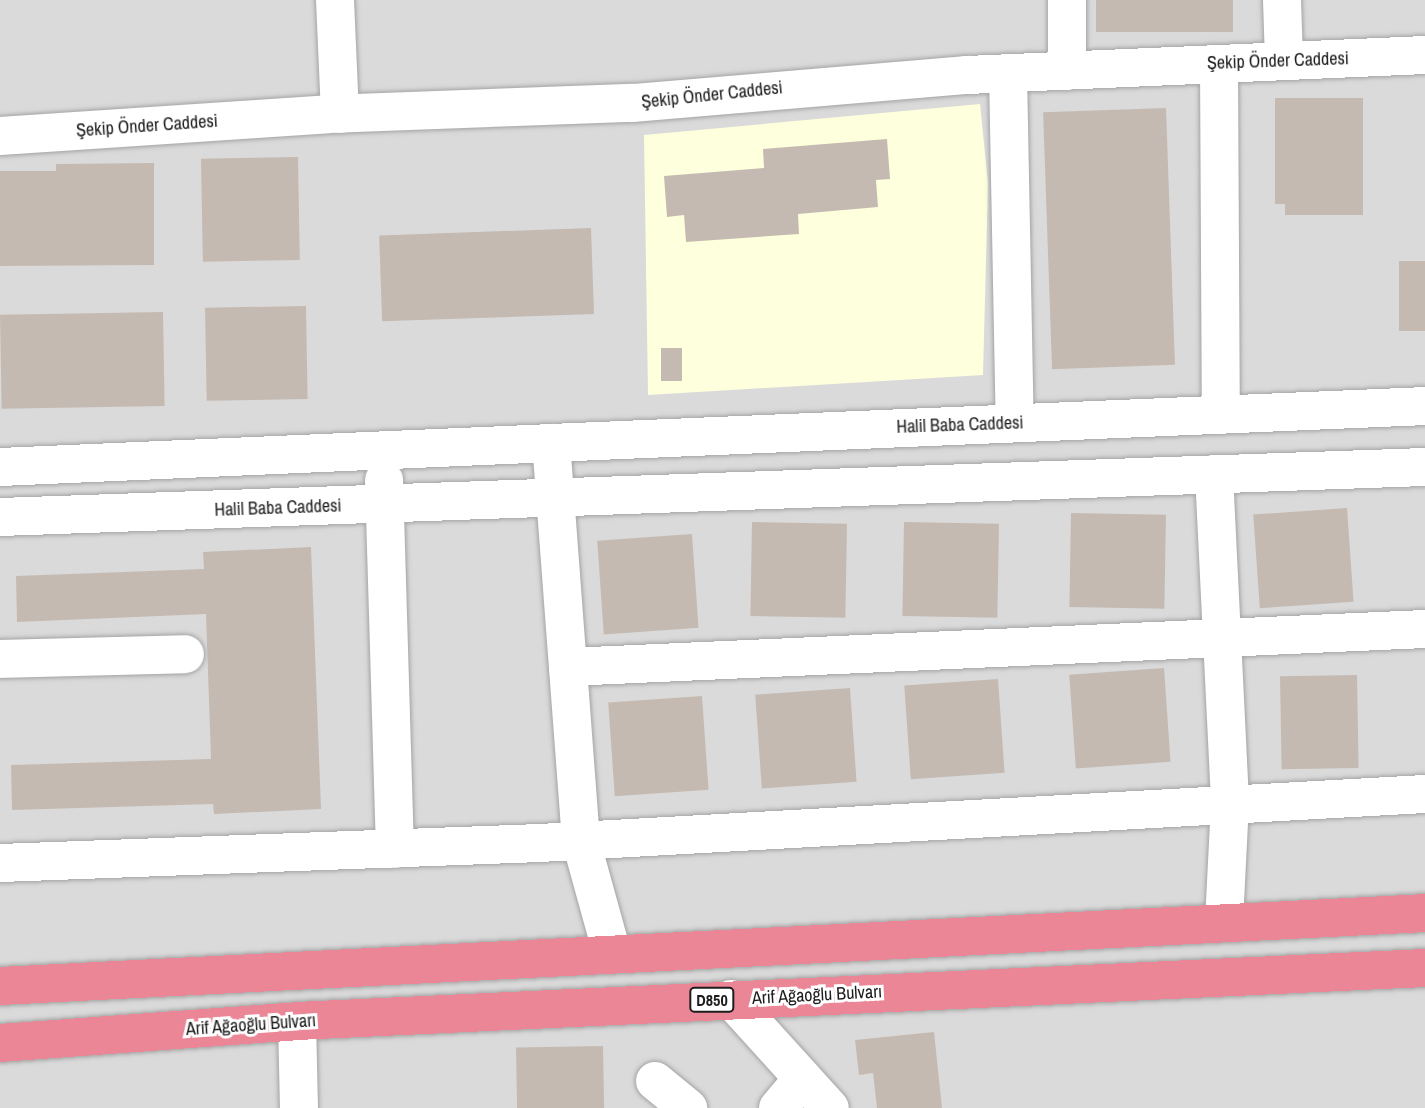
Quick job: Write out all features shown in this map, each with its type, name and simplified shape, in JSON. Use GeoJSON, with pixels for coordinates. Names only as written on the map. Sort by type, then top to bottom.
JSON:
{"type":"FeatureCollection","features":[{"type":"Feature","properties":{"kind":"highway"},"geometry":{"type":"LineString","coordinates":[[0,986],[1224,920],[1425,913]]}},
{"type":"Feature","properties":{"kind":"highway","name":"Arif Ağaoğlu Bulvarı"},"geometry":{"type":"LineString","coordinates":[[0,1043],[297,1021],[1425,968]]}},
{"type":"Feature","properties":{"kind":"street"},"geometry":{"type":"LineString","coordinates":[[335,0],[340,114]]}},
{"type":"Feature","properties":{"kind":"street"},"geometry":{"type":"LineString","coordinates":[[1067,0],[1067,71]]}},
{"type":"Feature","properties":{"kind":"street"},"geometry":{"type":"LineString","coordinates":[[1282,0],[1284,61]]}},
{"type":"Feature","properties":{"kind":"street","name":"Şekip Önder Caddesi"},"geometry":{"type":"LineString","coordinates":[[0,135],[340,114],[633,103],[707,92],[1008,73],[1425,55]]}},
{"type":"Feature","properties":{"kind":"street"},"geometry":{"type":"LineString","coordinates":[[1219,64],[1231,414],[1213,474],[1230,803],[1224,920]]}},
{"type":"Feature","properties":{"kind":"street"},"geometry":{"type":"LineString","coordinates":[[1008,73],[1015,423]]}},
{"type":"Feature","properties":{"kind":"street","name":"Halil Baba Caddesi"},"geometry":{"type":"LineString","coordinates":[[0,467],[1425,406]]}},
{"type":"Feature","properties":{"kind":"street"},"geometry":{"type":"LineString","coordinates":[[1184,416],[1213,474]]}},
{"type":"Feature","properties":{"kind":"street"},"geometry":{"type":"LineString","coordinates":[[551,443],[581,841],[612,953]]}},
{"type":"Feature","properties":{"kind":"street"},"geometry":{"type":"LineString","coordinates":[[383,450],[395,849]]}},
{"type":"Feature","properties":{"kind":"street","name":"Halil Baba Caddesi"},"geometry":{"type":"LineString","coordinates":[[0,517],[1425,467]]}},
{"type":"Feature","properties":{"kind":"street"},"geometry":{"type":"LineString","coordinates":[[568,667],[1425,629]]}},
{"type":"Feature","properties":{"kind":"street"},"geometry":{"type":"LineString","coordinates":[[0,659],[185,654]]}},
{"type":"Feature","properties":{"kind":"street"},"geometry":{"type":"LineString","coordinates":[[0,863],[581,841],[1425,794]]}},
{"type":"Feature","properties":{"kind":"street"},"geometry":{"type":"LineString","coordinates":[[731,999],[790,1095],[830,1108]]}},
{"type":"Feature","properties":{"kind":"street"},"geometry":{"type":"LineString","coordinates":[[297,1021],[299,1108]]}},
{"type":"Feature","properties":{"kind":"street"},"geometry":{"type":"LineString","coordinates":[[655,1081],[688,1108]]}},
{"type":"Feature","properties":{"kind":"shaded area"},"geometry":{"type":"Polygon","coordinates":[[[0,0],[1425,0],[1425,1108],[0,1108],[0,0]]]}},
{"type":"Feature","properties":{"kind":"shaded area"},"geometry":{"type":"Polygon","coordinates":[[[980,104],[988,183],[983,375],[648,395],[644,135],[980,104]]]}},
{"type":"Feature","properties":{"kind":"building"},"geometry":{"type":"Polygon","coordinates":[[[1096,0],[1233,0],[1233,32],[1096,32],[1096,0]]]}},
{"type":"Feature","properties":{"kind":"building"},"geometry":{"type":"Polygon","coordinates":[[[1275,98],[1363,98],[1363,215],[1285,215],[1285,204],[1275,204],[1275,98]]]}},
{"type":"Feature","properties":{"kind":"building"},"geometry":{"type":"Polygon","coordinates":[[[1166,108],[1175,365],[1052,369],[1043,112],[1166,108]]]}},
{"type":"Feature","properties":{"kind":"building"},"geometry":{"type":"Polygon","coordinates":[[[887,139],[890,179],[876,180],[878,207],[798,214],[799,234],[686,242],[684,215],[667,217],[664,176],[764,168],[763,149],[887,139]]]}},
{"type":"Feature","properties":{"kind":"building"},"geometry":{"type":"Polygon","coordinates":[[[298,157],[300,260],[203,262],[201,159],[298,157]]]}},
{"type":"Feature","properties":{"kind":"building"},"geometry":{"type":"Polygon","coordinates":[[[154,163],[154,265],[0,266],[0,171],[56,171],[56,164],[154,163]]]}},
{"type":"Feature","properties":{"kind":"building"},"geometry":{"type":"Polygon","coordinates":[[[591,228],[594,314],[382,321],[379,235],[591,228]]]}},
{"type":"Feature","properties":{"kind":"building"},"geometry":{"type":"Polygon","coordinates":[[[1399,261],[1425,261],[1425,331],[1399,331],[1399,261]]]}},
{"type":"Feature","properties":{"kind":"building"},"geometry":{"type":"Polygon","coordinates":[[[306,306],[308,399],[207,401],[205,308],[306,306]]]}},
{"type":"Feature","properties":{"kind":"building"},"geometry":{"type":"Polygon","coordinates":[[[163,312],[165,406],[2,409],[0,315],[163,312]]]}},
{"type":"Feature","properties":{"kind":"building"},"geometry":{"type":"Polygon","coordinates":[[[661,348],[682,348],[682,381],[661,381],[661,348]]]}},
{"type":"Feature","properties":{"kind":"building"},"geometry":{"type":"Polygon","coordinates":[[[1347,508],[1354,602],[1260,608],[1253,515],[1347,508]]]}},
{"type":"Feature","properties":{"kind":"building"},"geometry":{"type":"Polygon","coordinates":[[[1071,513],[1166,515],[1164,609],[1069,607],[1071,513]]]}},
{"type":"Feature","properties":{"kind":"building"},"geometry":{"type":"Polygon","coordinates":[[[752,522],[847,524],[845,618],[750,616],[752,522]]]}},
{"type":"Feature","properties":{"kind":"building"},"geometry":{"type":"Polygon","coordinates":[[[904,522],[999,524],[997,618],[902,616],[904,522]]]}},
{"type":"Feature","properties":{"kind":"building"},"geometry":{"type":"Polygon","coordinates":[[[692,534],[699,628],[604,634],[597,541],[692,534]]]}},
{"type":"Feature","properties":{"kind":"building"},"geometry":{"type":"Polygon","coordinates":[[[311,547],[321,809],[214,814],[213,804],[12,810],[11,765],[211,759],[206,614],[17,622],[16,576],[204,569],[203,552],[311,547]]]}},
{"type":"Feature","properties":{"kind":"building"},"geometry":{"type":"Polygon","coordinates":[[[1164,668],[1171,762],[1076,768],[1069,675],[1164,668]]]}},
{"type":"Feature","properties":{"kind":"building"},"geometry":{"type":"Polygon","coordinates":[[[1357,675],[1359,768],[1282,769],[1280,676],[1357,675]]]}},
{"type":"Feature","properties":{"kind":"building"},"geometry":{"type":"Polygon","coordinates":[[[998,679],[1005,773],[911,779],[904,686],[998,679]]]}},
{"type":"Feature","properties":{"kind":"building"},"geometry":{"type":"Polygon","coordinates":[[[850,688],[857,782],[762,788],[755,695],[850,688]]]}},
{"type":"Feature","properties":{"kind":"building"},"geometry":{"type":"Polygon","coordinates":[[[702,696],[709,790],[615,796],[608,703],[702,696]]]}},
{"type":"Feature","properties":{"kind":"building"},"geometry":{"type":"Polygon","coordinates":[[[934,1032],[942,1108],[877,1108],[873,1073],[859,1075],[855,1040],[934,1032]]]}},
{"type":"Feature","properties":{"kind":"building"},"geometry":{"type":"Polygon","coordinates":[[[603,1046],[604,1108],[517,1108],[516,1048],[603,1046]]]}}]}
